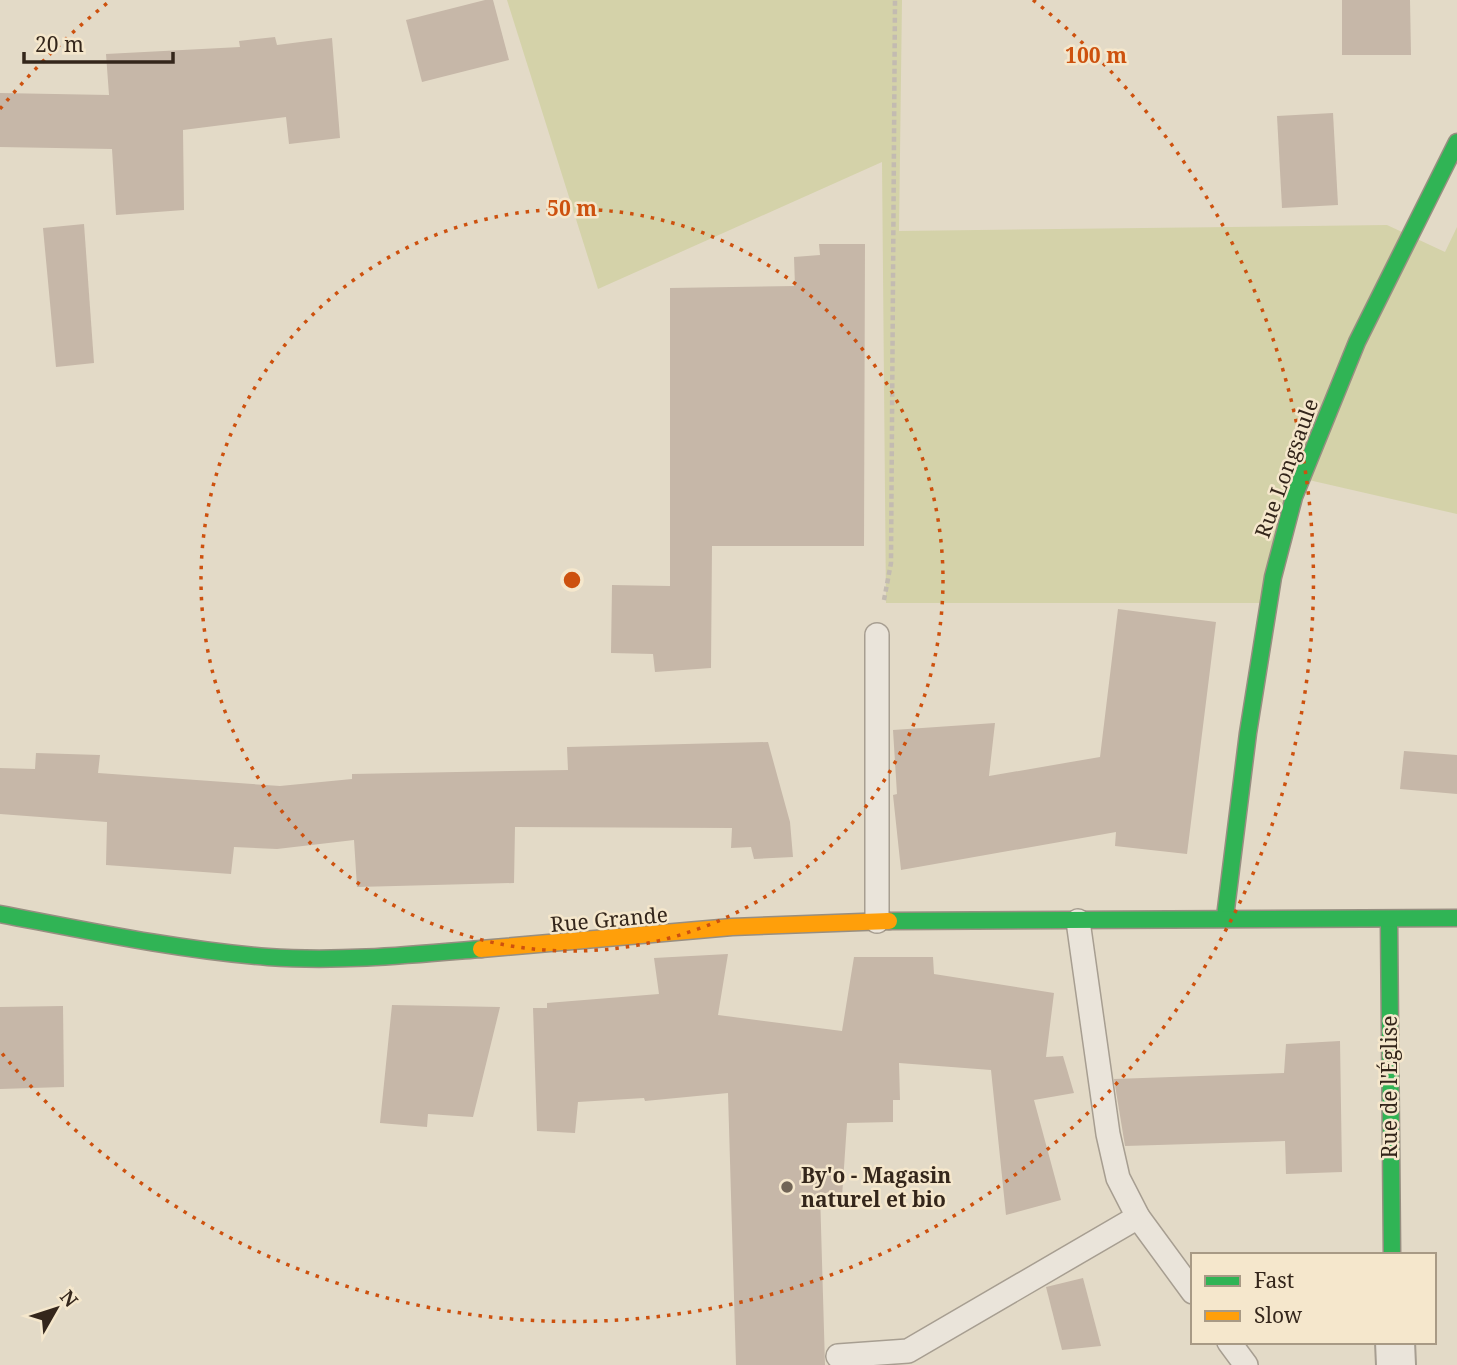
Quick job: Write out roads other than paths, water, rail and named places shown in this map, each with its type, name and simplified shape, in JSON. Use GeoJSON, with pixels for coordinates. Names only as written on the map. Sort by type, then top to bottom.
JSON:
{"type":"FeatureCollection","features":[{"type":"Feature","properties":{"kind":"street","name":"Rue Longsaule"},"geometry":{"type":"LineString","coordinates":[[1225,917],[1245,730],[1278,552],[1300,478],[1379,298],[1457,142]]}},
{"type":"Feature","properties":{"kind":"street","name":"Rue Grande"},"geometry":{"type":"LineString","coordinates":[[0,914],[176,947],[270,957],[380,958],[732,928],[877,921],[1079,921],[1225,917],[1389,920],[1457,918]]}},
{"type":"Feature","properties":{"kind":"street","name":"Rue de l'Église"},"geometry":{"type":"LineString","coordinates":[[1389,920],[1392,1253]]}},
{"type":"Feature","properties":{"kind":"street"},"geometry":{"type":"LineString","coordinates":[[1395,1344],[1396,1365]]}},
{"type":"Feature","properties":{"kind":"lane"},"geometry":{"type":"LineString","coordinates":[[877,635],[877,921]]}},
{"type":"Feature","properties":{"kind":"lane"},"geometry":{"type":"LineString","coordinates":[[1079,921],[1108,1134],[1118,1178],[1138,1216],[1191,1289]]}},
{"type":"Feature","properties":{"kind":"lane"},"geometry":{"type":"LineString","coordinates":[[838,1356],[908,1351],[1138,1216]]}},
{"type":"Feature","properties":{"kind":"lane"},"geometry":{"type":"LineString","coordinates":[[1230,1344],[1245,1365]]}},
{"type":"Feature","properties":{"kind":"place","name":"By'o - Magasin naturel et bio"},"geometry":{"type":"Point","coordinates":[787,1187]}}]}
